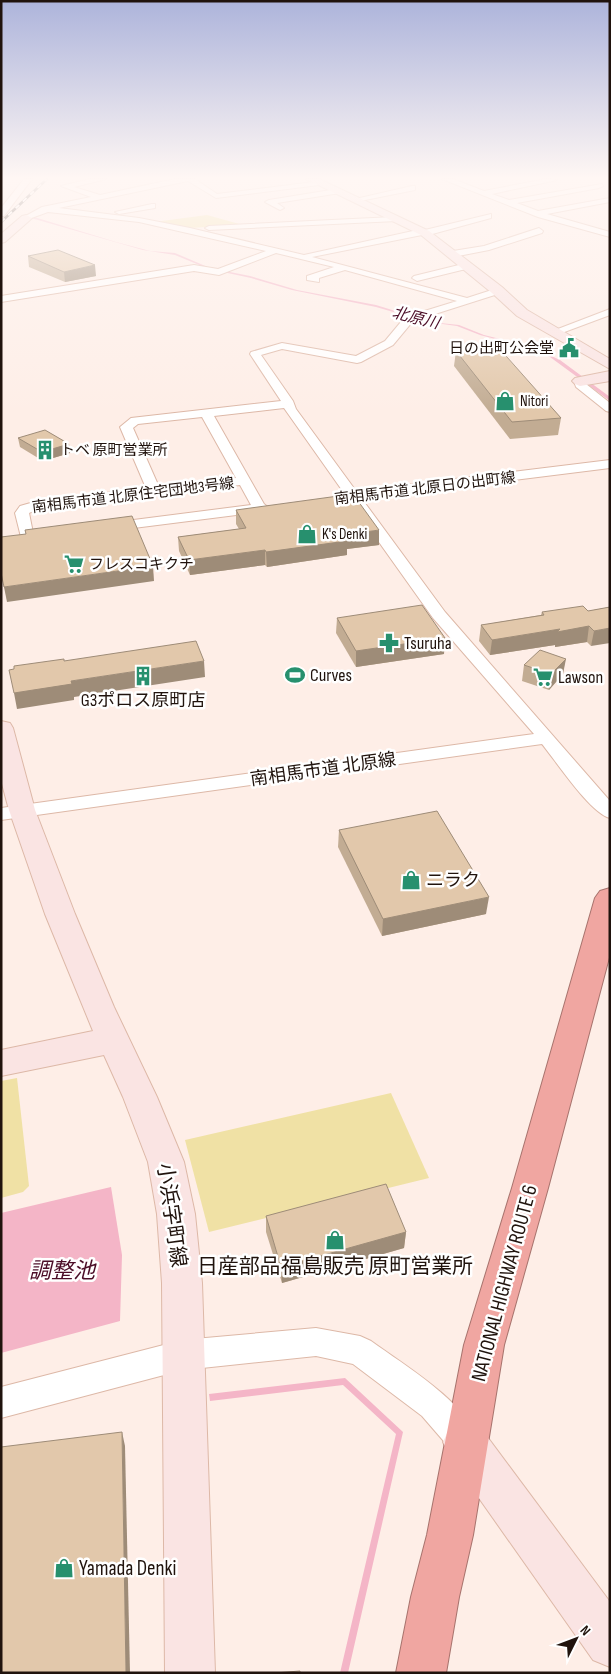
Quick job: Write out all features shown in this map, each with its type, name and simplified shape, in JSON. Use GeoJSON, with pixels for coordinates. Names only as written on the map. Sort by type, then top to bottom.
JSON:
{"type":"FeatureCollection","features":[{"type":"Feature","properties":{"kind":"highway","name":"NATIONAL HIGHWAY ROUTE 6"},"geometry":{"type":"LineString","coordinates":[[421,1673],[435,1597],[450,1535],[465,1442],[484,1345],[608,911]]}},
{"type":"Feature","properties":{"kind":"street"},"geometry":{"type":"LineString","coordinates":[[1,299],[194,268],[221,271],[257,257]]}},
{"type":"Feature","properties":{"kind":"street"},"geometry":{"type":"LineString","coordinates":[[305,257],[465,300]]}},
{"type":"Feature","properties":{"kind":"street"},"geometry":{"type":"LineString","coordinates":[[457,257],[522,313],[610,365]]}},
{"type":"Feature","properties":{"kind":"street"},"geometry":{"type":"LineString","coordinates":[[417,278],[467,266]]}},
{"type":"Feature","properties":{"kind":"street"},"geometry":{"type":"LineString","coordinates":[[316,280],[310,278],[345,268]]}},
{"type":"Feature","properties":{"kind":"street"},"geometry":{"type":"LineString","coordinates":[[498,291],[413,317],[388,343],[357,360],[282,346],[255,354],[353,496],[440,615],[548,738],[596,799],[610,812]]}},
{"type":"Feature","properties":{"kind":"street"},"geometry":{"type":"LineString","coordinates":[[555,332],[610,312]]}},
{"type":"Feature","properties":{"kind":"street"},"geometry":{"type":"LineString","coordinates":[[610,376],[587,380],[580,385],[610,409]]}},
{"type":"Feature","properties":{"kind":"street"},"geometry":{"type":"LineString","coordinates":[[154,491],[126,427],[135,422],[288,404]]}},
{"type":"Feature","properties":{"kind":"street"},"geometry":{"type":"LineString","coordinates":[[206,413],[258,508]]}},
{"type":"Feature","properties":{"kind":"street","name":"南相馬市道 北原日の出町線"},"geometry":{"type":"LineString","coordinates":[[332,499],[595,468],[610,464]]}},
{"type":"Feature","properties":{"kind":"street","name":"南相馬市道 北原住宅団地3号線"},"geometry":{"type":"LineString","coordinates":[[10,540],[32,537],[22,513],[25,509],[34,506],[242,481]]}},
{"type":"Feature","properties":{"kind":"street"},"geometry":{"type":"LineString","coordinates":[[94,529],[277,506]]}},
{"type":"Feature","properties":{"kind":"street","name":"小浜字町線"},"geometry":{"type":"LineString","coordinates":[[1,728],[11,812],[140,1098],[166,1162],[176,1214],[182,1283],[190,1673]]}},
{"type":"Feature","properties":{"kind":"street","name":"南相馬市道 北原線"},"geometry":{"type":"LineString","coordinates":[[11,812],[548,738]]}},
{"type":"Feature","properties":{"kind":"street"},"geometry":{"type":"LineString","coordinates":[[1,1063],[113,1040]]}},
{"type":"Feature","properties":{"kind":"street"},"geometry":{"type":"LineString","coordinates":[[1,1404],[182,1355],[316,1342],[360,1351],[433,1406],[465,1442],[610,1643]]}},
{"type":"Feature","properties":{"kind":"shaded area"},"geometry":{"type":"Polygon","coordinates":[[[17,1078],[29,1186],[23,1192],[1,1198],[1,1081],[17,1078]]]}},
{"type":"Feature","properties":{"kind":"shaded area"},"geometry":{"type":"Polygon","coordinates":[[[391,1093],[429,1178],[209,1232],[185,1140],[391,1093]]]}},
{"type":"Feature","properties":{"kind":"water"},"geometry":{"type":"Polygon","coordinates":[[[180,257],[185,257],[210,268],[250,276],[297,290],[376,305],[431,322],[459,325],[484,335],[532,347],[560,360],[610,397],[610,401],[550,357],[519,345],[480,335],[457,326],[428,322],[376,307],[292,290],[251,278],[209,269],[180,257]]]}},
{"type":"Feature","properties":{"kind":"water","name":"調整池"},"geometry":{"type":"Polygon","coordinates":[[[111,1187],[122,1255],[120,1321],[1,1353],[1,1213],[111,1187]]]}},
{"type":"Feature","properties":{"kind":"water"},"geometry":{"type":"Polygon","coordinates":[[[345,1378],[403,1432],[348,1673],[340,1673],[396,1434],[343,1385],[210,1401],[209,1394],[345,1378]]]}},
{"type":"Feature","properties":{"kind":"building"},"geometry":{"type":"Polygon","coordinates":[[[31,257],[76,257],[95,265],[64,272],[31,257]]]}},
{"type":"Feature","properties":{"kind":"building"},"geometry":{"type":"Polygon","coordinates":[[[499,348],[561,418],[512,422],[456,351],[499,348]]]}},
{"type":"Feature","properties":{"kind":"building"},"geometry":{"type":"Polygon","coordinates":[[[45,430],[69,444],[42,452],[18,438],[45,430]]]}},
{"type":"Feature","properties":{"kind":"building"},"geometry":{"type":"Polygon","coordinates":[[[353,494],[379,530],[344,535],[347,541],[189,560],[178,537],[246,528],[236,510],[353,494]]]}},
{"type":"Feature","properties":{"kind":"building","name":"フレスコキクチ"},"geometry":{"type":"Polygon","coordinates":[[[132,516],[153,566],[4,587],[1,573],[1,537],[26,534],[25,530],[132,516]]]}},
{"type":"Feature","properties":{"kind":"building"},"geometry":{"type":"Polygon","coordinates":[[[422,605],[445,638],[356,651],[337,618],[422,605]]]}},
{"type":"Feature","properties":{"kind":"building"},"geometry":{"type":"Polygon","coordinates":[[[583,606],[588,611],[610,607],[610,628],[594,631],[589,626],[492,640],[481,625],[544,615],[542,612],[583,606]]]}},
{"type":"Feature","properties":{"kind":"building"},"geometry":{"type":"Polygon","coordinates":[[[196,641],[204,661],[71,681],[72,684],[14,693],[9,670],[14,669],[14,666],[64,659],[64,661],[196,641]]]}},
{"type":"Feature","properties":{"kind":"building"},"geometry":{"type":"Polygon","coordinates":[[[540,650],[566,659],[551,674],[524,665],[540,650]]]}},
{"type":"Feature","properties":{"kind":"building","name":"ニラク"},"geometry":{"type":"Polygon","coordinates":[[[437,811],[489,897],[383,919],[339,830],[437,811]]]}},
{"type":"Feature","properties":{"kind":"building","name":"日産部品福島販売 原町営業所"},"geometry":{"type":"Polygon","coordinates":[[[386,1184],[406,1232],[281,1267],[266,1216],[386,1184]]]}},
{"type":"Feature","properties":{"kind":"building","name":"Yamada Denki"},"geometry":{"type":"Polygon","coordinates":[[[122,1432],[126,1673],[1,1673],[1,1447],[122,1432]]]}},
{"type":"Feature","properties":{"kind":"building"},"geometry":{"type":"Polygon","coordinates":[[[300,1671],[300,1673],[275,1673],[300,1671]]]}},
{"type":"Feature","properties":{"kind":"place","name":"日の出町公会堂"},"geometry":{"type":"Point","coordinates":[569,348]}},
{"type":"Feature","properties":{"kind":"place","name":"Nitori"},"geometry":{"type":"Point","coordinates":[505,401]}},
{"type":"Feature","properties":{"kind":"place","name":"トベ 原町営業所"},"geometry":{"type":"Point","coordinates":[45,450]}},
{"type":"Feature","properties":{"kind":"place","name":"K's Denki"},"geometry":{"type":"Point","coordinates":[307,534]}},
{"type":"Feature","properties":{"kind":"place","name":"フレスコキクチ"},"geometry":{"type":"Point","coordinates":[74,564]}},
{"type":"Feature","properties":{"kind":"place","name":"Tsuruha"},"geometry":{"type":"Point","coordinates":[389,643]}},
{"type":"Feature","properties":{"kind":"place","name":"Curves"},"geometry":{"type":"Point","coordinates":[295,675]}},
{"type":"Feature","properties":{"kind":"place","name":"G3ポロス原町店"},"geometry":{"type":"Point","coordinates":[143,676]}},
{"type":"Feature","properties":{"kind":"place","name":"Lawson"},"geometry":{"type":"Point","coordinates":[543,677]}},
{"type":"Feature","properties":{"kind":"place","name":"ニラク"},"geometry":{"type":"Point","coordinates":[411,880]}},
{"type":"Feature","properties":{"kind":"place","name":"日産部品福島販売 原町営業所"},"geometry":{"type":"Point","coordinates":[335,1240]}},
{"type":"Feature","properties":{"kind":"place","name":"Yamada Denki"},"geometry":{"type":"Point","coordinates":[64,1568]}},
{"type":"Feature","properties":{"kind":"water label","name":"北原川"},"geometry":{"type":"Point","coordinates":[416,317]}}]}
